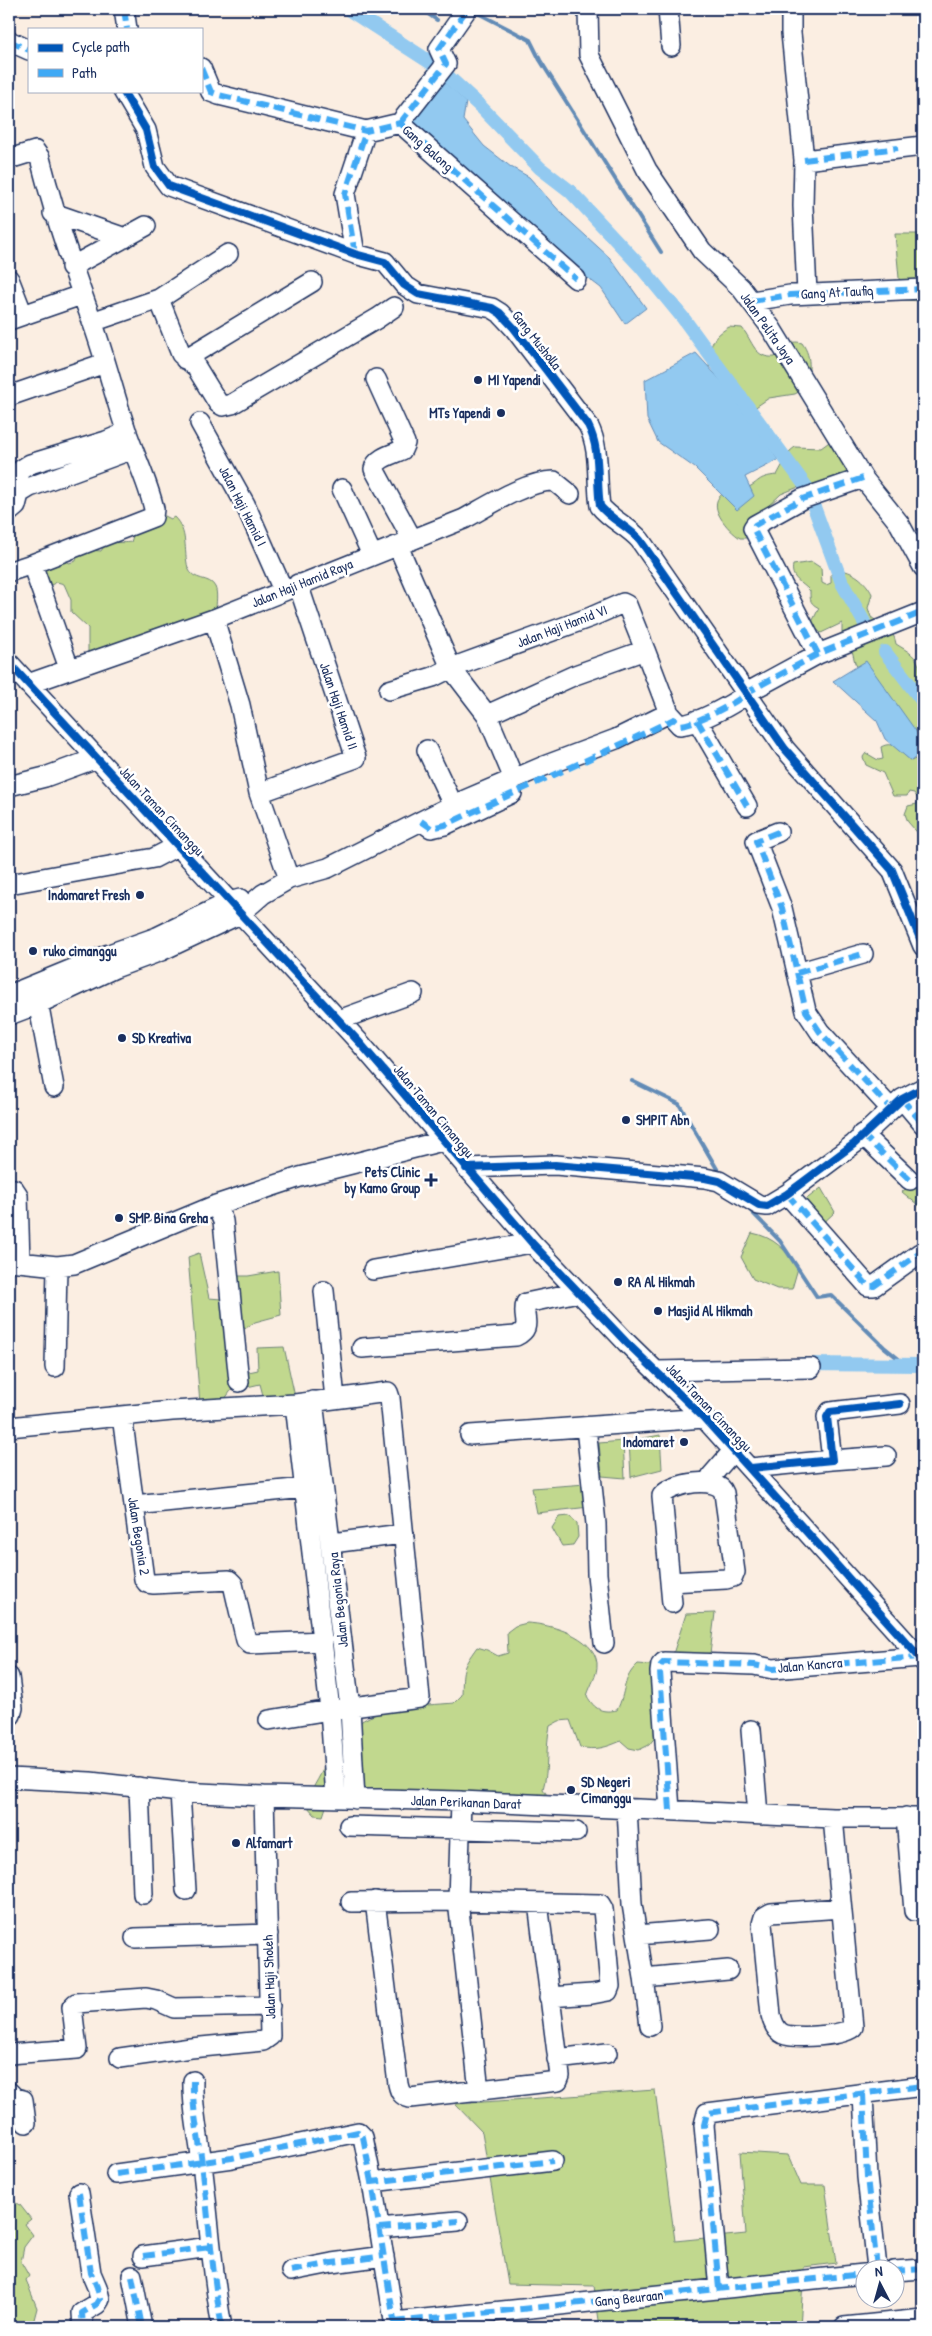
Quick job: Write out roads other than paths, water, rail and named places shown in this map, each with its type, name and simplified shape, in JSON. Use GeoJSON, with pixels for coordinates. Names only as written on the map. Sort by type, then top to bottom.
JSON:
{"type":"FeatureCollection","features":[{"type":"Feature","properties":{"kind":"street"},"geometry":{"type":"LineString","coordinates":[[124,9],[127,28]]}},
{"type":"Feature","properties":{"kind":"street"},"geometry":{"type":"LineString","coordinates":[[400,123],[446,64],[439,49],[467,9]]}},
{"type":"Feature","properties":{"kind":"street","name":"Jalan Pelita Jaya"},"geometry":{"type":"LineString","coordinates":[[588,9],[589,55],[647,170],[702,251],[752,301],[771,328],[863,478],[898,523],[923,567]]}},
{"type":"Feature","properties":{"kind":"street"},"geometry":{"type":"LineString","coordinates":[[668,9],[671,46]]}},
{"type":"Feature","properties":{"kind":"street"},"geometry":{"type":"LineString","coordinates":[[791,9],[791,33],[804,160],[803,206],[807,293]]}},
{"type":"Feature","properties":{"kind":"street"},"geometry":{"type":"LineString","coordinates":[[9,41],[28,50]]}},
{"type":"Feature","properties":{"kind":"street","name":"Gang Balong"},"geometry":{"type":"LineString","coordinates":[[202,70],[211,92],[218,95],[366,130],[400,123],[576,279]]}},
{"type":"Feature","properties":{"kind":"street","name":"Gang Musholla"},"geometry":{"type":"LineString","coordinates":[[124,92],[146,130],[155,167],[170,186],[355,254],[385,262],[404,285],[418,294],[492,308],[514,328],[593,434],[596,449],[600,506],[604,511],[627,526],[640,540],[786,748],[892,870],[923,946]]}},
{"type":"Feature","properties":{"kind":"street"},"geometry":{"type":"LineString","coordinates":[[355,254],[345,194],[366,130]]}},
{"type":"Feature","properties":{"kind":"street"},"geometry":{"type":"LineString","coordinates":[[804,160],[923,146]]}},
{"type":"Feature","properties":{"kind":"street"},"geometry":{"type":"LineString","coordinates":[[9,159],[29,152],[35,151],[37,154],[53,213],[63,235],[71,267],[92,322],[130,440],[153,503],[153,517],[11,571]]}},
{"type":"Feature","properties":{"kind":"street"},"geometry":{"type":"LineString","coordinates":[[53,213],[125,238]]}},
{"type":"Feature","properties":{"kind":"street"},"geometry":{"type":"LineString","coordinates":[[71,267],[146,226]]}},
{"type":"Feature","properties":{"kind":"street"},"geometry":{"type":"LineString","coordinates":[[92,322],[158,300],[228,254]]}},
{"type":"Feature","properties":{"kind":"street"},"geometry":{"type":"LineString","coordinates":[[9,279],[16,318],[81,295]]}},
{"type":"Feature","properties":{"kind":"street"},"geometry":{"type":"LineString","coordinates":[[184,359],[312,282]]}},
{"type":"Feature","properties":{"kind":"street","name":"Gang At Taufiq"},"geometry":{"type":"LineString","coordinates":[[752,301],[807,293],[923,289]]}},
{"type":"Feature","properties":{"kind":"street"},"geometry":{"type":"LineString","coordinates":[[158,300],[184,359],[196,367],[218,403],[228,405],[394,307]]}},
{"type":"Feature","properties":{"kind":"street"},"geometry":{"type":"LineString","coordinates":[[9,396],[105,363]]}},
{"type":"Feature","properties":{"kind":"street"},"geometry":{"type":"LineString","coordinates":[[376,379],[405,444],[402,450],[379,460],[375,465],[375,470],[405,542],[451,668],[487,715],[514,779]]}},
{"type":"Feature","properties":{"kind":"street","name":"Jalan Haji Hamid I"},"geometry":{"type":"LineString","coordinates":[[200,423],[291,587]]}},
{"type":"Feature","properties":{"kind":"street"},"geometry":{"type":"LineString","coordinates":[[9,512],[16,506],[12,489],[30,487],[130,440]]}},
{"type":"Feature","properties":{"kind":"street"},"geometry":{"type":"LineString","coordinates":[[818,654],[753,528],[755,525],[811,497],[863,478]]}},
{"type":"Feature","properties":{"kind":"street","name":"Jalan Haji Hamid Raya"},"geometry":{"type":"LineString","coordinates":[[28,684],[214,618],[464,519],[503,498],[548,481],[554,481],[570,494]]}},
{"type":"Feature","properties":{"kind":"street"},"geometry":{"type":"LineString","coordinates":[[342,489],[372,555]]}},
{"type":"Feature","properties":{"kind":"street"},"geometry":{"type":"LineString","coordinates":[[32,564],[69,668]]}},
{"type":"Feature","properties":{"kind":"street","name":"Jalan Haji Hamid II"},"geometry":{"type":"LineString","coordinates":[[259,793],[356,758],[291,587]]}},
{"type":"Feature","properties":{"kind":"street","name":"Jalan Haji Hamid VI"},"geometry":{"type":"LineString","coordinates":[[451,668],[591,617],[623,603],[627,604],[645,650]]}},
{"type":"Feature","properties":{"kind":"street"},"geometry":{"type":"LineString","coordinates":[[487,715],[575,675],[645,650],[672,716],[680,725],[739,701],[748,692],[818,654],[923,612]]}},
{"type":"Feature","properties":{"kind":"street"},"geometry":{"type":"LineString","coordinates":[[214,618],[240,705],[259,793],[289,878]]}},
{"type":"Feature","properties":{"kind":"street","name":"Jalan Taman Cimanggu"},"geometry":{"type":"LineString","coordinates":[[9,664],[339,1020],[532,1243],[751,1468],[922,1659]]}},
{"type":"Feature","properties":{"kind":"street"},"geometry":{"type":"LineString","coordinates":[[389,690],[433,677],[451,668]]}},
{"type":"Feature","properties":{"kind":"street"},"geometry":{"type":"LineString","coordinates":[[9,1015],[38,1004],[157,937],[235,908],[261,896],[289,878],[328,868],[453,805],[672,716]]}},
{"type":"Feature","properties":{"kind":"street"},"geometry":{"type":"LineString","coordinates":[[421,822],[431,828],[445,825],[536,782],[604,753],[672,716]]}},
{"type":"Feature","properties":{"kind":"street"},"geometry":{"type":"LineString","coordinates":[[696,720],[747,806]]}},
{"type":"Feature","properties":{"kind":"street"},"geometry":{"type":"LineString","coordinates":[[427,750],[453,805]]}},
{"type":"Feature","properties":{"kind":"street"},"geometry":{"type":"LineString","coordinates":[[9,786],[45,778],[96,758]]}},
{"type":"Feature","properties":{"kind":"street"},"geometry":{"type":"LineString","coordinates":[[778,832],[756,841],[782,908],[806,1011],[820,1032],[897,1104],[923,1124]]}},
{"type":"Feature","properties":{"kind":"street"},"geometry":{"type":"LineString","coordinates":[[9,884],[154,858],[178,846]]}},
{"type":"Feature","properties":{"kind":"street"},"geometry":{"type":"LineString","coordinates":[[797,973],[863,954]]}},
{"type":"Feature","properties":{"kind":"street"},"geometry":{"type":"LineString","coordinates":[[9,995],[112,961]]}},
{"type":"Feature","properties":{"kind":"street"},"geometry":{"type":"LineString","coordinates":[[35,985],[54,1087]]}},
{"type":"Feature","properties":{"kind":"street"},"geometry":{"type":"LineString","coordinates":[[339,1020],[412,993]]}},
{"type":"Feature","properties":{"kind":"street"},"geometry":{"type":"LineString","coordinates":[[466,1168],[555,1165],[705,1178],[719,1181],[764,1206],[768,1206],[854,1144],[862,1134],[897,1104],[923,1088]]}},
{"type":"Feature","properties":{"kind":"street"},"geometry":{"type":"LineString","coordinates":[[862,1134],[910,1180]]}},
{"type":"Feature","properties":{"kind":"street"},"geometry":{"type":"LineString","coordinates":[[9,1188],[14,1189],[18,1196],[15,1262],[57,1266],[74,1264],[216,1205],[300,1176],[442,1140]]}},
{"type":"Feature","properties":{"kind":"street"},"geometry":{"type":"LineString","coordinates":[[787,1194],[868,1286],[874,1286],[920,1253]]}},
{"type":"Feature","properties":{"kind":"street"},"geometry":{"type":"LineString","coordinates":[[216,1205],[223,1221],[240,1382]]}},
{"type":"Feature","properties":{"kind":"street"},"geometry":{"type":"LineString","coordinates":[[374,1270],[532,1243]]}},
{"type":"Feature","properties":{"kind":"street"},"geometry":{"type":"LineString","coordinates":[[55,1368],[57,1266]]}},
{"type":"Feature","properties":{"kind":"street"},"geometry":{"type":"LineString","coordinates":[[324,1291],[334,1399]]}},
{"type":"Feature","properties":{"kind":"street"},"geometry":{"type":"LineString","coordinates":[[362,1348],[516,1336],[523,1332],[526,1327],[526,1303],[578,1292]]}},
{"type":"Feature","properties":{"kind":"street"},"geometry":{"type":"LineString","coordinates":[[656,1371],[810,1368]]}},
{"type":"Feature","properties":{"kind":"street"},"geometry":{"type":"LineString","coordinates":[[9,1427],[122,1416],[304,1403],[388,1392],[420,1698],[269,1720]]}},
{"type":"Feature","properties":{"kind":"street","name":"Jalan Begonia Raya"},"geometry":{"type":"LineString","coordinates":[[304,1403],[306,1488],[330,1710],[336,1798]]}},
{"type":"Feature","properties":{"kind":"street","name":"Jalan Begonia Raya"},"geometry":{"type":"LineString","coordinates":[[304,1403],[332,1543],[350,1708],[355,1799]]}},
{"type":"Feature","properties":{"kind":"street"},"geometry":{"type":"LineString","coordinates":[[832,1460],[827,1417],[830,1412],[900,1404]]}},
{"type":"Feature","properties":{"kind":"street","name":"Jalan Begonia 2"},"geometry":{"type":"LineString","coordinates":[[122,1416],[144,1579],[147,1583],[229,1580],[233,1584],[246,1640],[250,1644],[323,1641]]}},
{"type":"Feature","properties":{"kind":"street"},"geometry":{"type":"LineString","coordinates":[[470,1435],[704,1418]]}},
{"type":"Feature","properties":{"kind":"street"},"geometry":{"type":"LineString","coordinates":[[586,1427],[596,1524],[597,1574],[604,1643]]}},
{"type":"Feature","properties":{"kind":"street"},"geometry":{"type":"LineString","coordinates":[[708,1482],[733,1451]]}},
{"type":"Feature","properties":{"kind":"street"},"geometry":{"type":"LineString","coordinates":[[751,1468],[886,1456]]}},
{"type":"Feature","properties":{"kind":"street"},"geometry":{"type":"LineString","coordinates":[[670,1582],[726,1579],[733,1576],[735,1572],[724,1493],[719,1485],[708,1482],[675,1487],[666,1491],[662,1496],[670,1582],[672,1603]]}},
{"type":"Feature","properties":{"kind":"street"},"geometry":{"type":"LineString","coordinates":[[134,1505],[306,1488]]}},
{"type":"Feature","properties":{"kind":"street"},"geometry":{"type":"LineString","coordinates":[[332,1543],[402,1534]]}},
{"type":"Feature","properties":{"kind":"street","name":"Jalan Kancra"},"geometry":{"type":"LineString","coordinates":[[670,1810],[660,1672],[664,1662],[754,1665],[773,1669],[922,1659]]}},
{"type":"Feature","properties":{"kind":"street"},"geometry":{"type":"LineString","coordinates":[[9,1677],[13,1708],[12,1715],[9,1716]]}},
{"type":"Feature","properties":{"kind":"street"},"geometry":{"type":"LineString","coordinates":[[751,1730],[758,1814]]}},
{"type":"Feature","properties":{"kind":"street","name":"Jalan Perikanan Darat"},"geometry":{"type":"LineString","coordinates":[[9,1778],[90,1782],[180,1792],[264,1796],[461,1801],[833,1818],[915,1818]]}},
{"type":"Feature","properties":{"kind":"street"},"geometry":{"type":"LineString","coordinates":[[139,1787],[143,1894]]}},
{"type":"Feature","properties":{"kind":"street"},"geometry":{"type":"LineString","coordinates":[[180,1792],[186,1890]]}},
{"type":"Feature","properties":{"kind":"street","name":"Jalan Haji Sholeh"},"geometry":{"type":"LineString","coordinates":[[120,2058],[268,2040],[271,2029],[264,1796]]}},
{"type":"Feature","properties":{"kind":"street"},"geometry":{"type":"LineString","coordinates":[[461,1801],[458,1901],[479,2091]]}},
{"type":"Feature","properties":{"kind":"street"},"geometry":{"type":"LineString","coordinates":[[627,1808],[632,1904],[650,2026]]}},
{"type":"Feature","properties":{"kind":"street"},"geometry":{"type":"LineString","coordinates":[[833,1818],[853,2027],[845,2032],[798,2037],[781,2034],[774,2026],[771,2015],[762,1924],[764,1917],[771,1913],[841,1908]]}},
{"type":"Feature","properties":{"kind":"street"},"geometry":{"type":"LineString","coordinates":[[914,1911],[915,1818]]}},
{"type":"Feature","properties":{"kind":"street"},"geometry":{"type":"LineString","coordinates":[[349,1826],[459,1827],[576,1832]]}},
{"type":"Feature","properties":{"kind":"street"},"geometry":{"type":"LineString","coordinates":[[375,1901],[400,2091],[403,2096],[410,2098],[558,2081],[560,2076],[538,1903]]}},
{"type":"Feature","properties":{"kind":"street"},"geometry":{"type":"LineString","coordinates":[[352,1902],[458,1901],[600,1904],[603,1909],[610,1986],[608,1990],[592,1994],[549,1997]]}},
{"type":"Feature","properties":{"kind":"street"},"geometry":{"type":"LineString","coordinates":[[637,1935],[710,1929]]}},
{"type":"Feature","properties":{"kind":"street"},"geometry":{"type":"LineString","coordinates":[[135,1938],[268,1934]]}},
{"type":"Feature","properties":{"kind":"street"},"geometry":{"type":"LineString","coordinates":[[644,1978],[728,1970]]}},
{"type":"Feature","properties":{"kind":"street"},"geometry":{"type":"LineString","coordinates":[[9,2054],[77,2049],[72,2014],[72,2007],[76,2003],[146,1998],[174,2008],[270,2006]]}},
{"type":"Feature","properties":{"kind":"street"},"geometry":{"type":"LineString","coordinates":[[557,2059],[607,2053]]}},
{"type":"Feature","properties":{"kind":"street"},"geometry":{"type":"LineString","coordinates":[[194,2081],[192,2105],[202,2163],[210,2247],[222,2327]]}},
{"type":"Feature","properties":{"kind":"street"},"geometry":{"type":"LineString","coordinates":[[719,2289],[704,2125],[707,2114],[923,2086]]}},
{"type":"Feature","properties":{"kind":"street"},"geometry":{"type":"LineString","coordinates":[[9,2092],[15,2098],[23,2100],[26,2123]]}},
{"type":"Feature","properties":{"kind":"street"},"geometry":{"type":"LineString","coordinates":[[863,2094],[867,2176],[875,2258]]}},
{"type":"Feature","properties":{"kind":"street"},"geometry":{"type":"LineString","coordinates":[[116,2174],[202,2163],[358,2132],[363,2137],[372,2182],[394,2325]]}},
{"type":"Feature","properties":{"kind":"street"},"geometry":{"type":"LineString","coordinates":[[372,2182],[553,2161]]}},
{"type":"Feature","properties":{"kind":"street"},"geometry":{"type":"LineString","coordinates":[[79,2194],[90,2272],[100,2299],[97,2304],[82,2313],[83,2327]]}},
{"type":"Feature","properties":{"kind":"street"},"geometry":{"type":"LineString","coordinates":[[379,2228],[458,2221]]}},
{"type":"Feature","properties":{"kind":"street"},"geometry":{"type":"LineString","coordinates":[[143,2256],[210,2247]]}},
{"type":"Feature","properties":{"kind":"street"},"geometry":{"type":"LineString","coordinates":[[291,2272],[332,2263],[384,2256]]}},
{"type":"Feature","properties":{"kind":"street"},"geometry":{"type":"LineString","coordinates":[[904,2270],[923,2269]]}},
{"type":"Feature","properties":{"kind":"street","name":"Gang Beuraan"},"geometry":{"type":"LineString","coordinates":[[394,2325],[854,2275]]}},
{"type":"Feature","properties":{"kind":"street"},"geometry":{"type":"LineString","coordinates":[[132,2276],[142,2327]]}},
{"type":"Feature","properties":{"kind":"street"},"geometry":{"type":"LineString","coordinates":[[844,2327],[923,2319]]}},
{"type":"Feature","properties":{"kind":"water"},"geometry":{"type":"Polygon","coordinates":[[[439,77],[466,102],[463,120],[484,146],[511,167],[529,177],[563,215],[610,258],[646,308],[625,324],[601,288],[543,244],[403,122],[439,77]]]}},
{"type":"Feature","properties":{"kind":"water"},"geometry":{"type":"Polygon","coordinates":[[[696,353],[744,406],[778,460],[745,477],[754,496],[737,510],[695,468],[658,442],[647,419],[645,380],[696,353]]]}},
{"type":"Feature","properties":{"kind":"water"},"geometry":{"type":"Polygon","coordinates":[[[866,661],[923,741],[923,751],[911,761],[885,739],[877,721],[833,681],[866,661]]]}},
{"type":"Feature","properties":{"kind":"waterway"},"geometry":{"type":"LineString","coordinates":[[348,9],[433,64]]}},
{"type":"Feature","properties":{"kind":"waterway"},"geometry":{"type":"LineString","coordinates":[[421,9],[437,20]]}},
{"type":"Feature","properties":{"kind":"waterway"},"geometry":{"type":"LineString","coordinates":[[472,10],[530,40],[540,60],[661,252]]}},
{"type":"Feature","properties":{"kind":"waterway"},"geometry":{"type":"LineString","coordinates":[[442,71],[481,107],[540,168],[570,191],[641,267],[683,318],[807,488],[842,583],[864,622]]}},
{"type":"Feature","properties":{"kind":"waterway"},"geometry":{"type":"LineString","coordinates":[[885,652],[923,702]]}},
{"type":"Feature","properties":{"kind":"waterway"},"geometry":{"type":"LineString","coordinates":[[632,1081],[679,1104],[720,1174]]}},
{"type":"Feature","properties":{"kind":"waterway"},"geometry":{"type":"LineString","coordinates":[[748,1208],[780,1241],[817,1297],[831,1295],[884,1347],[905,1364]]}},
{"type":"Feature","properties":{"kind":"waterway"},"geometry":{"type":"LineString","coordinates":[[802,1364],[923,1365]]}},
{"type":"Feature","properties":{"kind":"place","name":"MI Yapendi"},"geometry":{"type":"Point","coordinates":[478,380]}},
{"type":"Feature","properties":{"kind":"place","name":"MTs Yapendi"},"geometry":{"type":"Point","coordinates":[501,413]}},
{"type":"Feature","properties":{"kind":"place","name":"Indomaret Fresh"},"geometry":{"type":"Point","coordinates":[140,895]}},
{"type":"Feature","properties":{"kind":"place","name":"ruko cimanggu"},"geometry":{"type":"Point","coordinates":[33,951]}},
{"type":"Feature","properties":{"kind":"place","name":"SD Kreativa"},"geometry":{"type":"Point","coordinates":[122,1038]}},
{"type":"Feature","properties":{"kind":"place","name":"SMPIT Abn"},"geometry":{"type":"Point","coordinates":[626,1120]}},
{"type":"Feature","properties":{"kind":"place","name":"Pets Clinic by Kamo Group"},"geometry":{"type":"Point","coordinates":[431,1180]}},
{"type":"Feature","properties":{"kind":"place","name":"SMP Bina Greha"},"geometry":{"type":"Point","coordinates":[119,1218]}},
{"type":"Feature","properties":{"kind":"place","name":"RA Al Hikmah"},"geometry":{"type":"Point","coordinates":[618,1282]}},
{"type":"Feature","properties":{"kind":"place","name":"Masjid Al Hikmah"},"geometry":{"type":"Point","coordinates":[658,1311]}},
{"type":"Feature","properties":{"kind":"place","name":"Indomaret"},"geometry":{"type":"Point","coordinates":[684,1442]}},
{"type":"Feature","properties":{"kind":"place","name":"SD Negeri Cimanggu"},"geometry":{"type":"Point","coordinates":[571,1790]}},
{"type":"Feature","properties":{"kind":"place","name":"Alfamart"},"geometry":{"type":"Point","coordinates":[236,1843]}}]}
